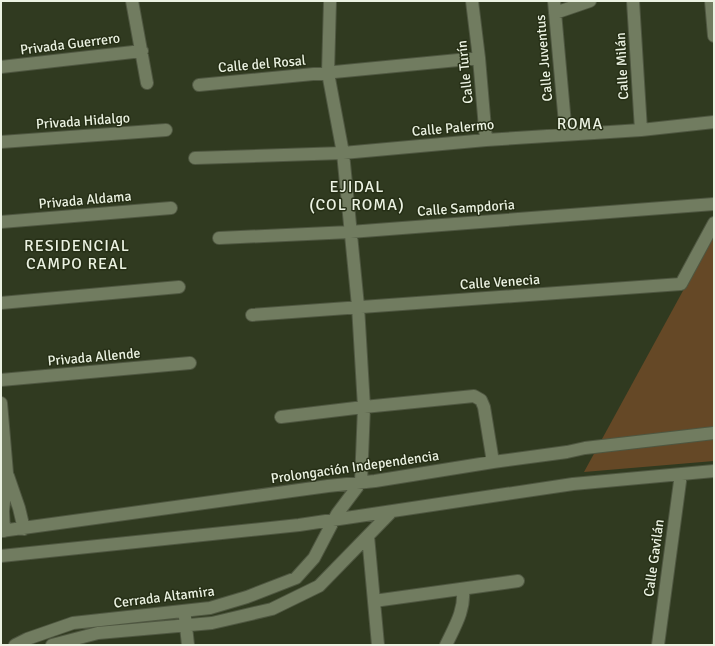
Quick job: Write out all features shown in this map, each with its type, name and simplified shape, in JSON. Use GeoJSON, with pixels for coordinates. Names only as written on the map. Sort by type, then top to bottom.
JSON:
{"type":"FeatureCollection","features":[{"type":"Feature","properties":{"kind":"street","name":"Privada Guerrero"},"geometry":{"type":"LineString","coordinates":[[132,1],[147,83]]}},
{"type":"Feature","properties":{"kind":"street"},"geometry":{"type":"LineString","coordinates":[[330,1],[328,73],[343,153],[358,306],[364,407],[361,482]]}},
{"type":"Feature","properties":{"kind":"street","name":"Calle Turín"},"geometry":{"type":"LineString","coordinates":[[472,1],[479,58],[486,140]]}},
{"type":"Feature","properties":{"kind":"street"},"geometry":{"type":"LineString","coordinates":[[555,7],[590,1]]}},
{"type":"Feature","properties":{"kind":"street","name":"Calle Milán"},"geometry":{"type":"LineString","coordinates":[[633,1],[641,130]]}},
{"type":"Feature","properties":{"kind":"street"},"geometry":{"type":"LineString","coordinates":[[711,1],[714,36]]}},
{"type":"Feature","properties":{"kind":"street","name":"Calle Juventus"},"geometry":{"type":"LineString","coordinates":[[555,7],[566,135]]}},
{"type":"Feature","properties":{"kind":"street","name":"Privada Guerrero"},"geometry":{"type":"LineString","coordinates":[[1,67],[142,50]]}},
{"type":"Feature","properties":{"kind":"street","name":"Calle del Rosal"},"geometry":{"type":"LineString","coordinates":[[199,85],[479,58]]}},
{"type":"Feature","properties":{"kind":"street","name":"Calle Palermo"},"geometry":{"type":"LineString","coordinates":[[195,158],[343,153],[486,140],[641,130],[714,122]]}},
{"type":"Feature","properties":{"kind":"street","name":"Privada Hidalgo"},"geometry":{"type":"LineString","coordinates":[[1,142],[166,130]]}},
{"type":"Feature","properties":{"kind":"street","name":"Calle Sampdoria"},"geometry":{"type":"LineString","coordinates":[[219,238],[350,232],[714,204]]}},
{"type":"Feature","properties":{"kind":"street","name":"Privada Aldama"},"geometry":{"type":"LineString","coordinates":[[1,222],[172,208]]}},
{"type":"Feature","properties":{"kind":"street","name":"Calle Venecia"},"geometry":{"type":"LineString","coordinates":[[252,315],[358,306],[465,300],[681,284],[714,223]]}},
{"type":"Feature","properties":{"kind":"street"},"geometry":{"type":"LineString","coordinates":[[1,303],[179,287]]}},
{"type":"Feature","properties":{"kind":"street","name":"Privada Allende"},"geometry":{"type":"LineString","coordinates":[[1,380],[190,363]]}},
{"type":"Feature","properties":{"kind":"street"},"geometry":{"type":"LineString","coordinates":[[281,416],[474,396],[480,400],[484,407],[493,462]]}},
{"type":"Feature","properties":{"kind":"street"},"geometry":{"type":"LineString","coordinates":[[1,403],[7,473],[3,511],[3,531]]}},
{"type":"Feature","properties":{"kind":"street","name":"Prolongación Independencia"},"geometry":{"type":"LineString","coordinates":[[3,531],[361,482],[592,447],[714,433]]}},
{"type":"Feature","properties":{"kind":"street"},"geometry":{"type":"LineString","coordinates":[[1,556],[299,525],[573,484],[714,471]]}},
{"type":"Feature","properties":{"kind":"street"},"geometry":{"type":"LineString","coordinates":[[7,473],[19,508],[24,529]]}},
{"type":"Feature","properties":{"kind":"street","name":"Calle Gavilán"},"geometry":{"type":"LineString","coordinates":[[658,645],[681,474]]}},
{"type":"Feature","properties":{"kind":"street","name":"Cerrada Altamira"},"geometry":{"type":"LineString","coordinates":[[15,645],[27,639],[73,623],[210,608],[247,597],[296,578],[314,558],[334,520],[361,482]]}},
{"type":"Feature","properties":{"kind":"street","name":"Cerrada Altamira"},"geometry":{"type":"LineString","coordinates":[[52,645],[186,625],[212,623],[272,608],[319,586],[392,511]]}},
{"type":"Feature","properties":{"kind":"street"},"geometry":{"type":"LineString","coordinates":[[368,536],[378,645]]}},
{"type":"Feature","properties":{"kind":"street"},"geometry":{"type":"LineString","coordinates":[[374,601],[518,581]]}},
{"type":"Feature","properties":{"kind":"street"},"geometry":{"type":"LineString","coordinates":[[446,645],[460,616],[463,602],[463,589]]}},
{"type":"Feature","properties":{"kind":"street"},"geometry":{"type":"LineString","coordinates":[[184,612],[188,645]]}},
{"type":"Feature","properties":{"kind":"street"},"geometry":{"type":"LineString","coordinates":[[96,620],[98,639]]}},
{"type":"Feature","properties":{"kind":"shaded area"},"geometry":{"type":"Polygon","coordinates":[[[714,234],[714,461],[584,472],[714,234]]]}},
{"type":"Feature","properties":{"kind":"district","name":"ROMA"},"geometry":{"type":"Point","coordinates":[580,124]}},
{"type":"Feature","properties":{"kind":"district","name":"EJIDAL (COL ROMA)"},"geometry":{"type":"Point","coordinates":[357,196]}},
{"type":"Feature","properties":{"kind":"district","name":"RESIDENCIAL CAMPO REAL"},"geometry":{"type":"Point","coordinates":[77,255]}}]}
